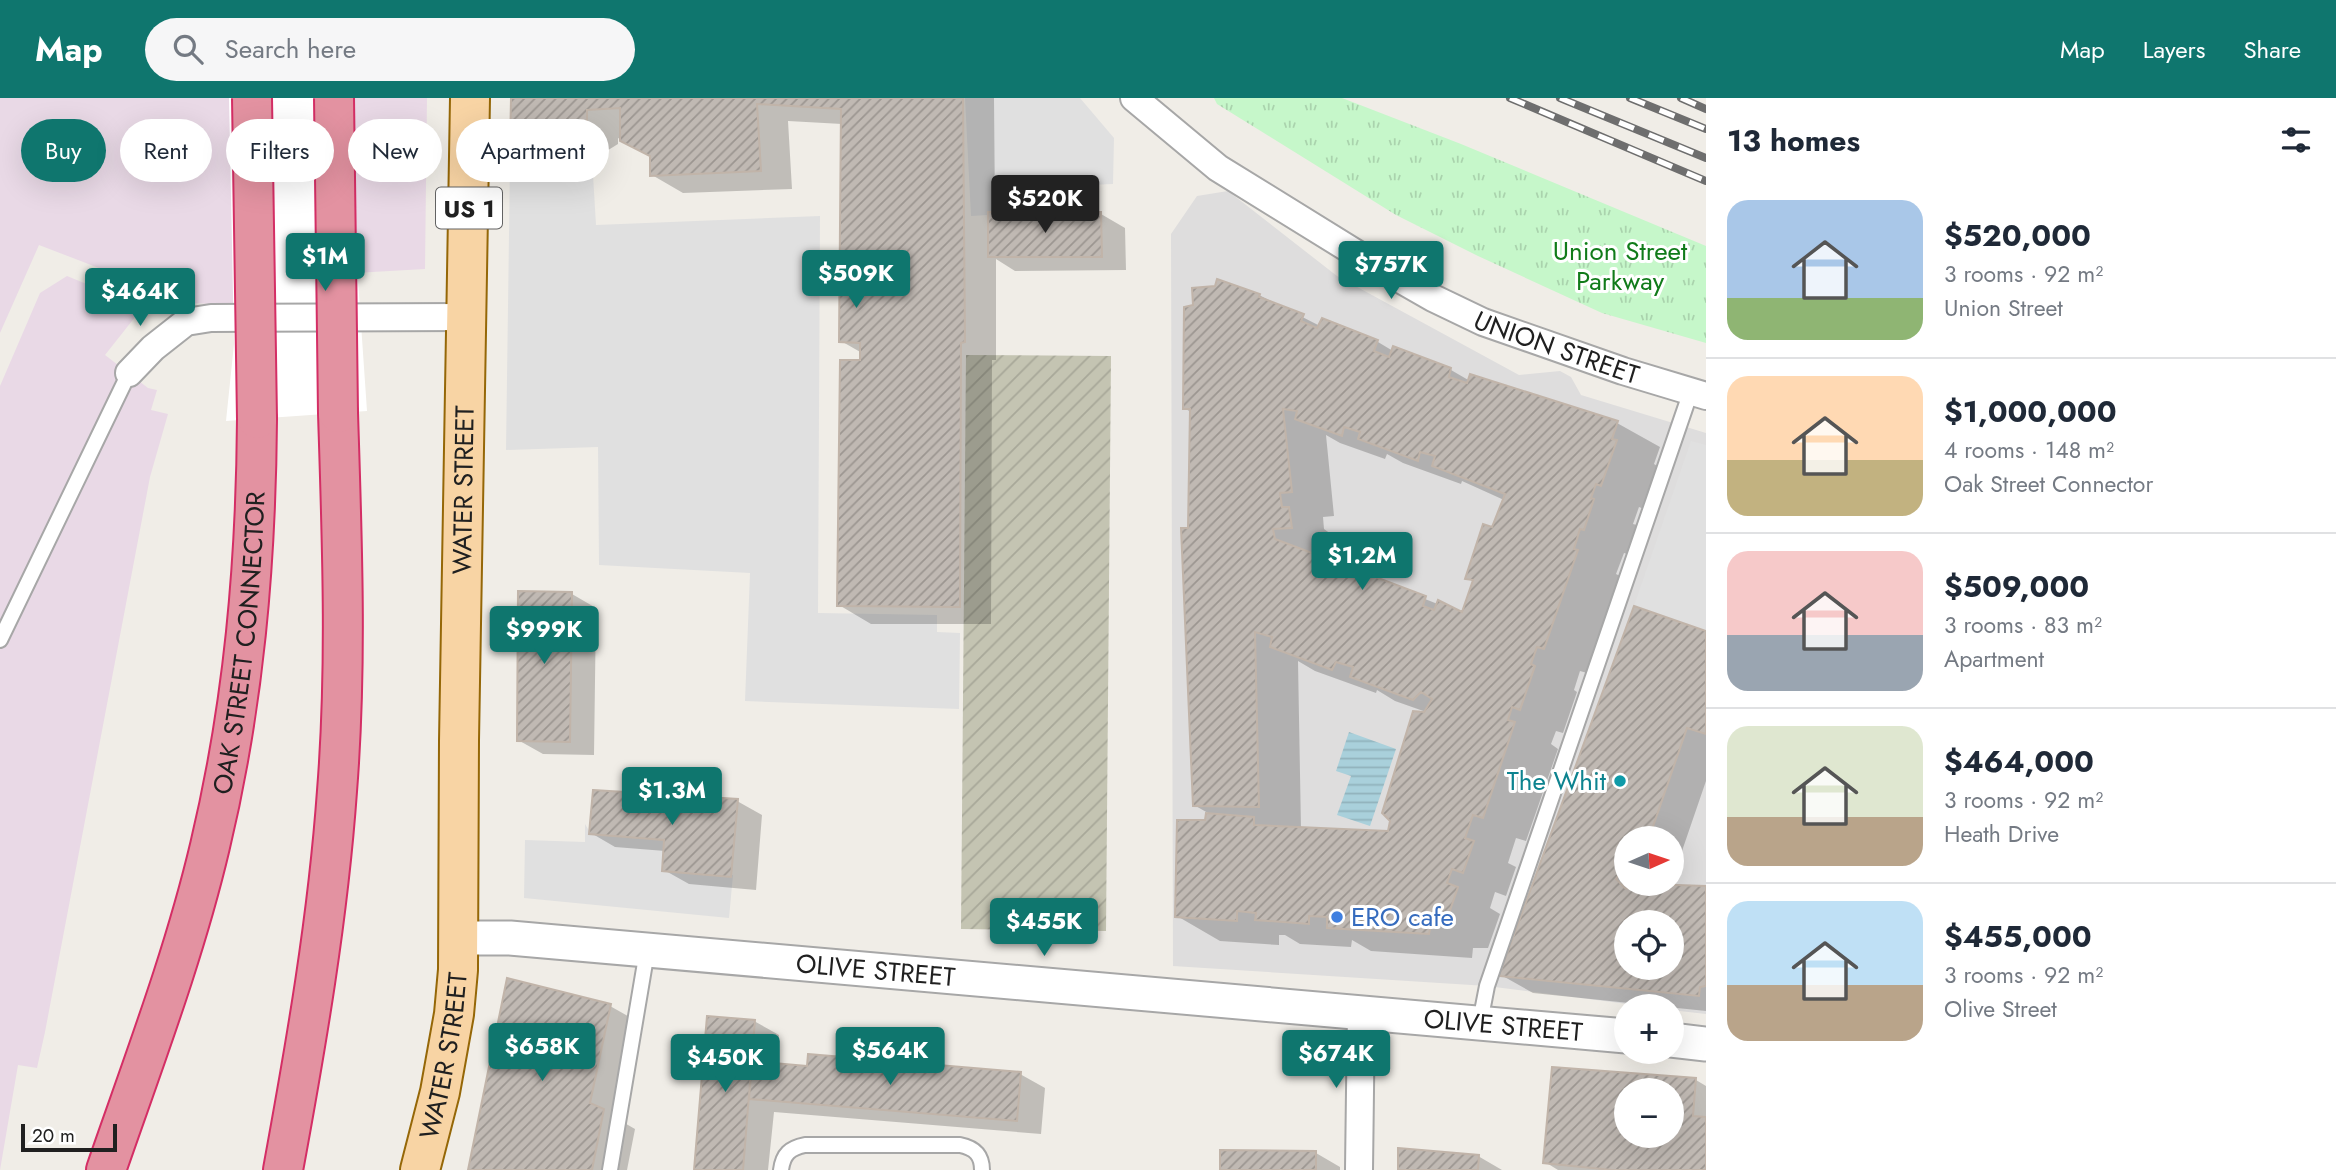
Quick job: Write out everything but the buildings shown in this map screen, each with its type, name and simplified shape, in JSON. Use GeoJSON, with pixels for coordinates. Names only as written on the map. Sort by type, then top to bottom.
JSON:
{"type":"FeatureCollection","features":[{"type":"Feature","properties":{"kind":"highway","name":"OAK STREET CONNECTOR"},"geometry":{"type":"LineString","coordinates":[[106,1170],[177,961],[209,848],[223,789],[248,627],[256,517],[257,419],[252,98]]}},
{"type":"Feature","properties":{"kind":"highway"},"geometry":{"type":"LineString","coordinates":[[284,1170],[325,908],[337,791],[344,624],[334,98]]}},
{"type":"Feature","properties":{"kind":"main road","name":"WATER STREET"},"geometry":{"type":"LineString","coordinates":[[420,1170],[440,1092],[454,1014],[459,938],[459,741],[470,98]]}},
{"type":"Feature","properties":{"kind":"street","name":"UNION STREET"},"geometry":{"type":"LineString","coordinates":[[1143,102],[1218,168],[1433,298],[1496,326],[1698,394]]}},
{"type":"Feature","properties":{"kind":"street"},"geometry":{"type":"LineString","coordinates":[[129,373],[153,348],[186,323],[211,318],[468,317]]}},
{"type":"Feature","properties":{"kind":"street","name":"OLIVE STREET"},"geometry":{"type":"LineString","coordinates":[[459,938],[510,938],[1614,1035]]}},
{"type":"Feature","properties":{"kind":"street"},"geometry":{"type":"LineString","coordinates":[[1359,1170],[1361,1012]]}},
{"type":"Feature","properties":{"kind":"street"},"geometry":{"type":"LineString","coordinates":[[1684,1042],[1706,1044]]}},
{"type":"Feature","properties":{"kind":"lane"},"geometry":{"type":"LineString","coordinates":[[0,640],[129,373]]}},
{"type":"Feature","properties":{"kind":"lane"},"geometry":{"type":"LineString","coordinates":[[1480,1022],[1492,973],[1698,394]]}},
{"type":"Feature","properties":{"kind":"lane"},"geometry":{"type":"LineString","coordinates":[[610,1170],[647,951]]}},
{"type":"Feature","properties":{"kind":"lane"},"geometry":{"type":"LineString","coordinates":[[781,1170],[788,1151],[806,1145],[960,1145],[978,1153],[982,1170]]}},
{"type":"Feature","properties":{"kind":"shaded area"},"geometry":{"type":"Polygon","coordinates":[[[0,98],[427,98],[427,119],[348,119],[348,182],[426,182],[425,269],[233,280],[233,305],[190,303],[39,245],[0,333],[0,98]]]}},
{"type":"Feature","properties":{"kind":"shaded area"},"geometry":{"type":"Polygon","coordinates":[[[965,98],[1080,98],[1114,138],[1113,184],[1043,187],[1040,212],[971,216],[965,98]]]}},
{"type":"Feature","properties":{"kind":"shaded area"},"geometry":{"type":"Polygon","coordinates":[[[510,182],[593,182],[596,225],[820,216],[818,613],[937,615],[937,632],[960,633],[959,709],[745,701],[750,573],[599,565],[598,447],[506,450],[510,182]]]}},
{"type":"Feature","properties":{"kind":"shaded area"},"geometry":{"type":"Polygon","coordinates":[[[1228,191],[1337,276],[1519,375],[1560,371],[1571,377],[1581,395],[1706,433],[1706,1014],[1684,1011],[1684,994],[1614,994],[1614,1002],[1487,986],[1173,966],[1171,234],[1197,196],[1228,191]]]}},
{"type":"Feature","properties":{"kind":"shaded area"},"geometry":{"type":"Polygon","coordinates":[[[67,276],[143,307],[105,355],[148,388],[157,390],[151,410],[168,414],[150,477],[37,1068],[18,1065],[0,1170],[0,386],[40,293],[67,276]]]}},
{"type":"Feature","properties":{"kind":"shaded area"},"geometry":{"type":"Polygon","coordinates":[[[966,355],[1111,356],[1106,931],[961,929],[966,355]]]}},
{"type":"Feature","properties":{"kind":"shaded area"},"geometry":{"type":"Polygon","coordinates":[[[1691,441],[1706,445],[1706,631],[1634,606],[1691,441]]]}},
{"type":"Feature","properties":{"kind":"shaded area"},"geometry":{"type":"Polygon","coordinates":[[[585,824],[591,834],[664,839],[663,869],[733,875],[729,918],[524,898],[525,840],[585,842],[585,824]]]}},
{"type":"Feature","properties":{"kind":"green space","name":"Union Street Parkway"},"geometry":{"type":"Polygon","coordinates":[[[1214,98],[1342,98],[1461,144],[1706,246],[1706,343],[1602,313],[1478,256],[1396,215],[1217,104],[1214,98]]]}},
{"type":"Feature","properties":{"kind":"water"},"geometry":{"type":"Polygon","coordinates":[[[1349,732],[1396,749],[1370,826],[1337,815],[1351,776],[1336,771],[1349,732]]]}},
{"type":"Feature","properties":{"kind":"pier"},"geometry":{"type":"Polygon","coordinates":[[[229,98],[349,98],[348,182],[352,182],[367,411],[226,421],[234,344],[231,182],[334,182],[334,119],[229,119],[229,98]]]}},
{"type":"Feature","properties":{"kind":"railway"},"geometry":{"type":"LineString","coordinates":[[1510,98],[1706,181]]}},
{"type":"Feature","properties":{"kind":"railway"},"geometry":{"type":"LineString","coordinates":[[1560,98],[1706,158]]}},
{"type":"Feature","properties":{"kind":"railway"},"geometry":{"type":"LineString","coordinates":[[1630,98],[1706,129]]}},
{"type":"Feature","properties":{"kind":"railway"},"geometry":{"type":"LineString","coordinates":[[1681,98],[1706,109]]}},
{"type":"Feature","properties":{"kind":"place","name":"The Whit"},"geometry":{"type":"Point","coordinates":[1620,781]}},
{"type":"Feature","properties":{"kind":"place","name":"ERO cafe"},"geometry":{"type":"Point","coordinates":[1337,917]}}]}
